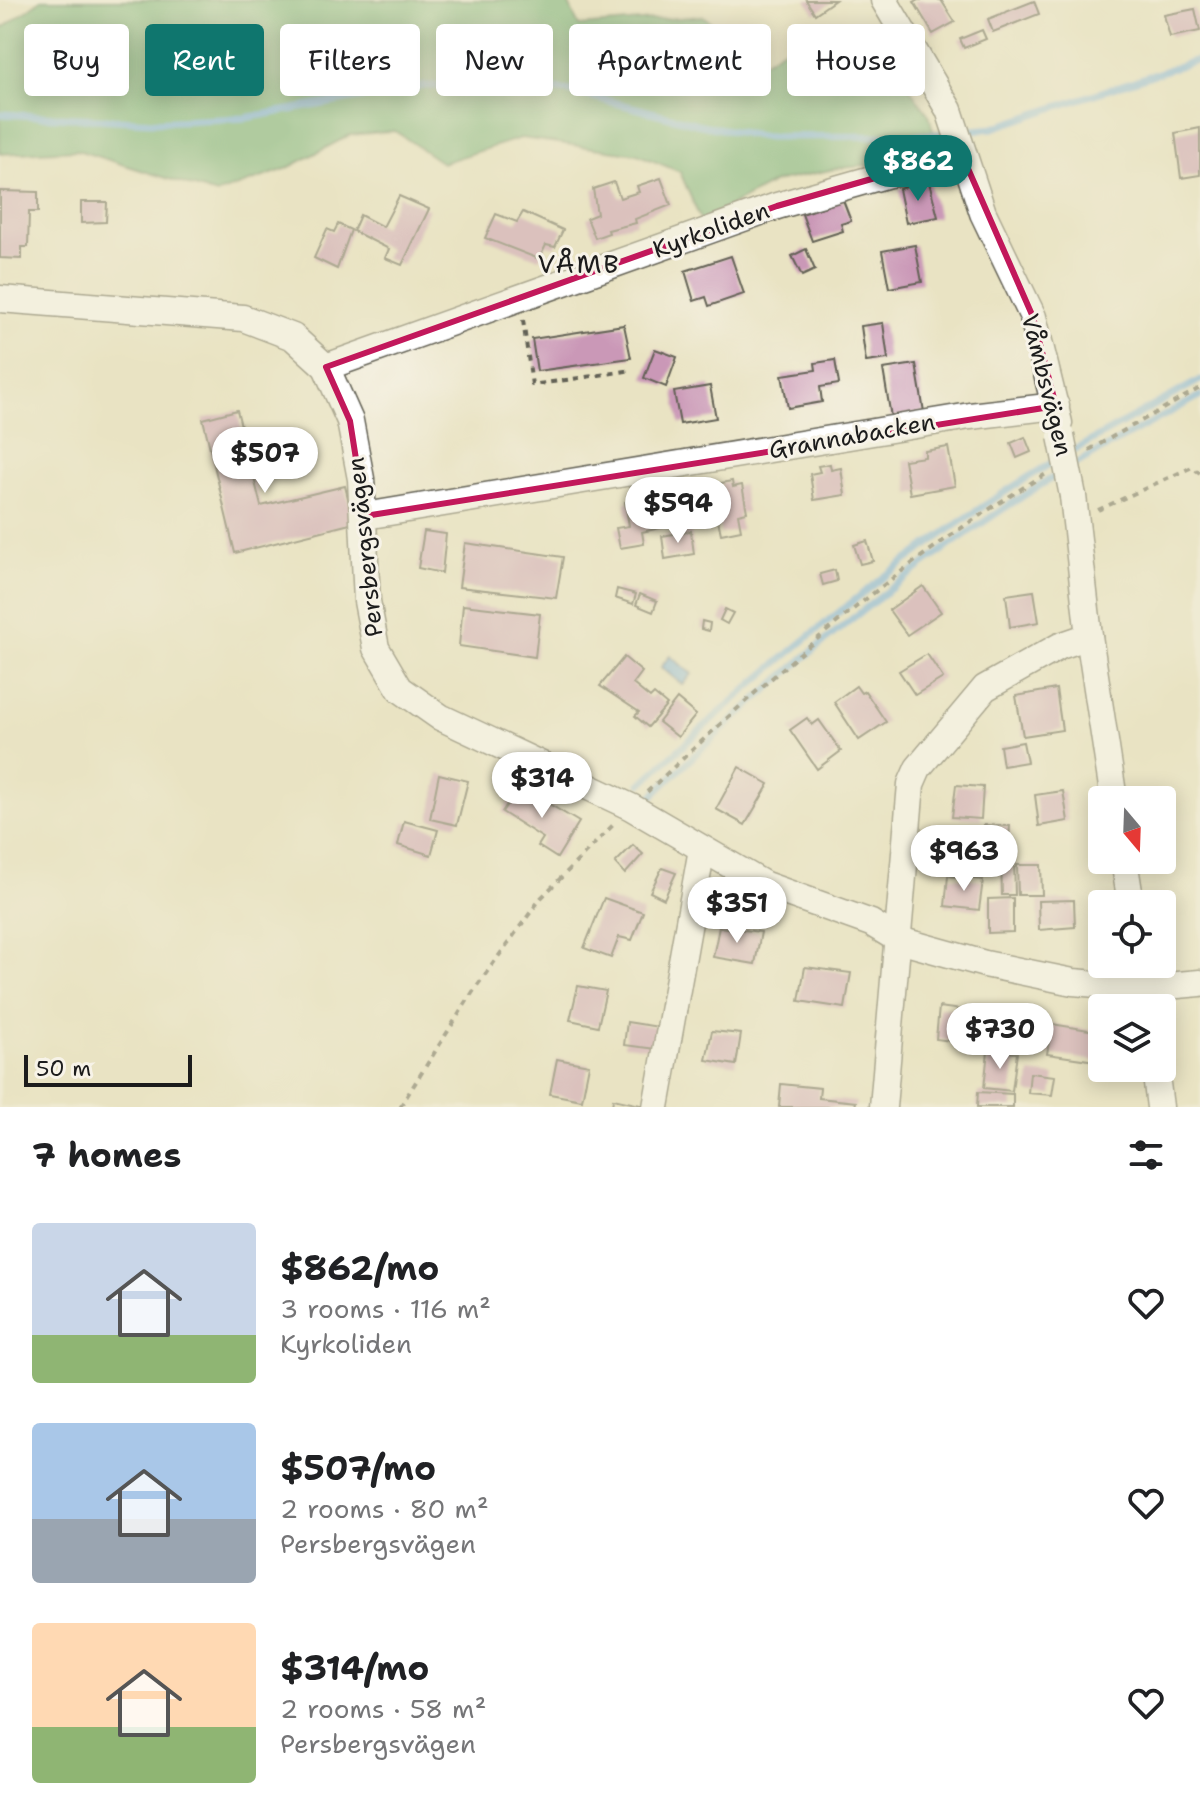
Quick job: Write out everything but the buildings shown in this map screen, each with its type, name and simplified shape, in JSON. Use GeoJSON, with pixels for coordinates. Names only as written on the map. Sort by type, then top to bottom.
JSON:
{"type":"FeatureCollection","features":[{"type":"Feature","properties":{"kind":"street","name":"Våmbsvägen"},"geometry":{"type":"LineString","coordinates":[[884,0],[949,110],[983,213],[1033,317],[1056,406],[1075,508],[1089,636],[1112,786]]}},
{"type":"Feature","properties":{"kind":"street","name":"Kyrkoliden"},"geometry":{"type":"LineString","coordinates":[[326,367],[777,206],[889,174],[964,160]]}},
{"type":"Feature","properties":{"kind":"street","name":"Persbergsvägen"},"geometry":{"type":"LineString","coordinates":[[0,299],[243,318],[293,337],[326,367],[350,421],[365,516],[367,601],[376,648],[400,689],[440,717],[631,807],[765,885],[871,923],[899,940],[985,964],[1073,982],[1143,987],[1200,983]]}},
{"type":"Feature","properties":{"kind":"street","name":"Grannabacken"},"geometry":{"type":"LineString","coordinates":[[365,516],[970,416],[1056,406]]}},
{"type":"Feature","properties":{"kind":"street"},"geometry":{"type":"LineString","coordinates":[[883,1107],[911,784],[918,768],[991,683],[1060,646],[1089,636]]}},
{"type":"Feature","properties":{"kind":"street"},"geometry":{"type":"LineString","coordinates":[[656,1107],[702,849]]}},
{"type":"Feature","properties":{"kind":"street"},"geometry":{"type":"LineString","coordinates":[[1157,1082],[1160,1107]]}},
{"type":"Feature","properties":{"kind":"path"},"geometry":{"type":"LineString","coordinates":[[519,298],[532,385],[633,370]]}},
{"type":"Feature","properties":{"kind":"path"},"geometry":{"type":"LineString","coordinates":[[1082,454],[1200,388]]}},
{"type":"Feature","properties":{"kind":"path"},"geometry":{"type":"LineString","coordinates":[[1075,508],[1192,467],[1200,473]]}},
{"type":"Feature","properties":{"kind":"path"},"geometry":{"type":"LineString","coordinates":[[400,1107],[476,987],[541,898],[631,807],[777,670],[848,611],[1017,492],[1056,469]]}},
{"type":"Feature","properties":{"kind":"highlighted area"},"geometry":{"type":"Polygon","coordinates":[[[966,164],[1033,317],[1056,406],[365,516],[350,421],[326,367],[777,206],[889,174],[966,164]]]}},
{"type":"Feature","properties":{"kind":"green space"},"geometry":{"type":"Polygon","coordinates":[[[41,0],[567,0],[578,24],[569,24],[569,96],[771,96],[771,57],[787,47],[787,96],[915,96],[929,115],[941,160],[840,168],[775,182],[701,221],[680,172],[637,154],[521,138],[442,163],[395,131],[350,135],[286,169],[216,194],[77,150],[0,154],[0,30],[41,0]]]}},
{"type":"Feature","properties":{"kind":"green space"},"geometry":{"type":"Polygon","coordinates":[[[703,16],[713,24],[604,24],[703,16]]]}},
{"type":"Feature","properties":{"kind":"water"},"geometry":{"type":"Polygon","coordinates":[[[670,656],[692,674],[683,685],[661,667],[670,656]]]}},
{"type":"Feature","properties":{"kind":"waterway"},"geometry":{"type":"LineString","coordinates":[[962,131],[993,128],[1200,59]]}},
{"type":"Feature","properties":{"kind":"waterway"},"geometry":{"type":"LineString","coordinates":[[0,114],[153,122],[245,118],[423,86],[508,85],[570,91],[701,125],[764,137],[949,133]]}},
{"type":"Feature","properties":{"kind":"waterway"},"geometry":{"type":"LineString","coordinates":[[1069,453],[1200,380]]}},
{"type":"Feature","properties":{"kind":"waterway"},"geometry":{"type":"LineString","coordinates":[[1072,466],[1200,396]]}},
{"type":"Feature","properties":{"kind":"waterway"},"geometry":{"type":"LineString","coordinates":[[641,784],[790,652],[893,570],[1001,494],[1058,459]]}},
{"type":"Feature","properties":{"kind":"waterway"},"geometry":{"type":"LineString","coordinates":[[651,797],[747,707],[847,622],[952,544],[1062,472]]}},
{"type":"Feature","properties":{"kind":"district","name":"VÅMB"},"geometry":{"type":"Point","coordinates":[579,263]}}]}
